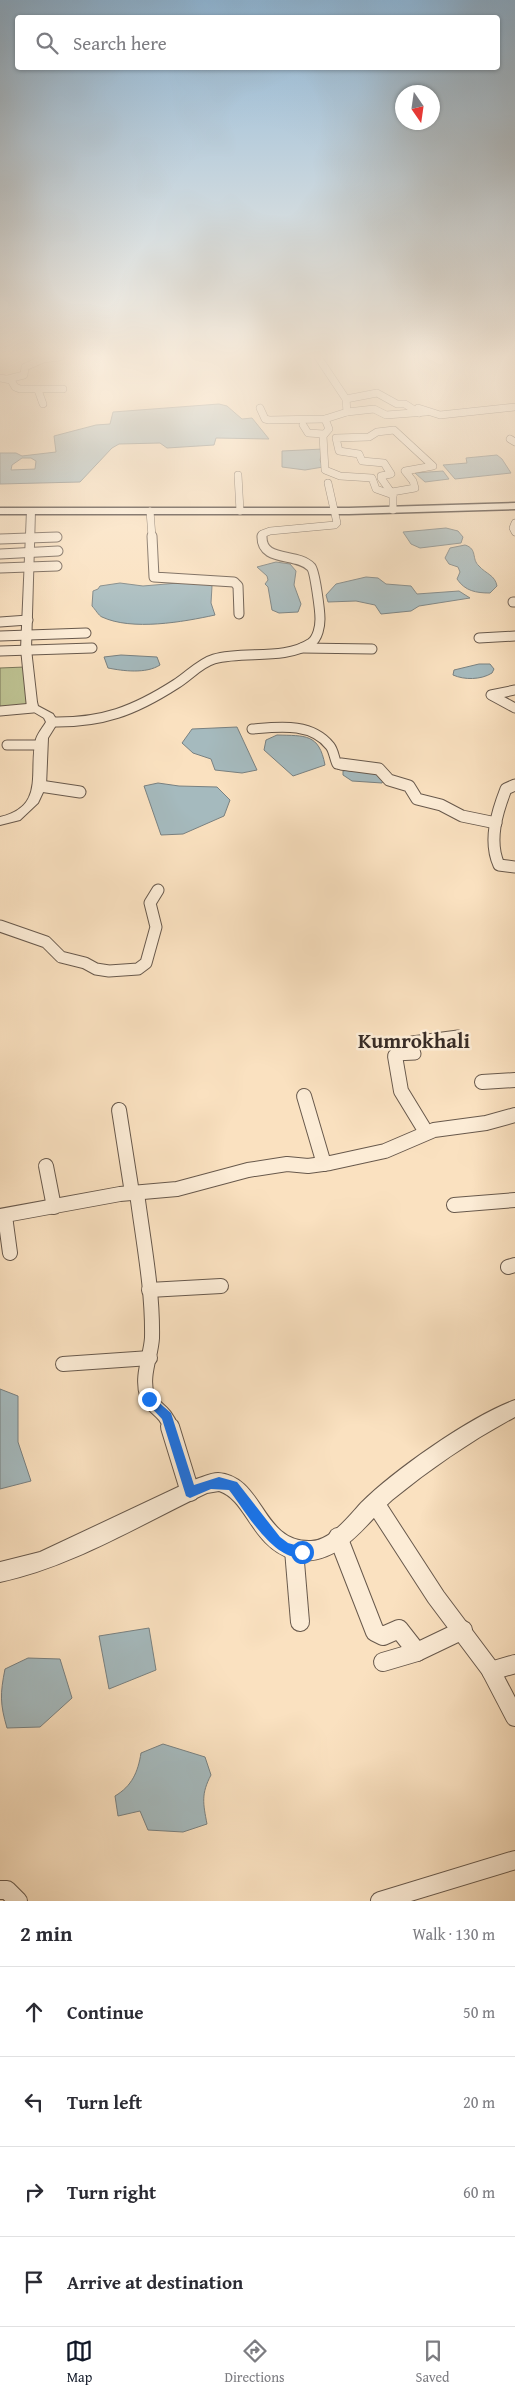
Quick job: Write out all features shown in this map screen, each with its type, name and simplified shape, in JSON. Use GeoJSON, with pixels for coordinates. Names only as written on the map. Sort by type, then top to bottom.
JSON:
{"type":"FeatureCollection","features":[{"type":"Feature","properties":{"kind":"main road"},"geometry":{"type":"LineString","coordinates":[[0,511],[336,511],[515,506]]}},
{"type":"Feature","properties":{"kind":"street"},"geometry":{"type":"LineString","coordinates":[[327,446],[324,458],[325,470],[340,476],[368,476],[375,483],[376,490],[392,493],[415,488],[413,481],[405,471]]}},
{"type":"Feature","properties":{"kind":"street"},"geometry":{"type":"LineString","coordinates":[[338,446],[339,451],[356,452],[362,461],[384,463],[390,472]]}},
{"type":"Feature","properties":{"kind":"street"},"geometry":{"type":"LineString","coordinates":[[393,510],[392,493],[380,478],[390,472],[433,466],[411,446]]}},
{"type":"Feature","properties":{"kind":"street"},"geometry":{"type":"LineString","coordinates":[[238,475],[240,511]]}},
{"type":"Feature","properties":{"kind":"street"},"geometry":{"type":"LineString","coordinates":[[302,648],[316,639],[319,627],[321,614],[316,595],[316,576],[307,564],[268,554],[262,548],[260,541],[262,534],[270,531],[335,525],[337,523],[336,511],[328,483]]}},
{"type":"Feature","properties":{"kind":"street"},"geometry":{"type":"LineString","coordinates":[[150,511],[154,577],[234,582],[238,586],[239,614]]}},
{"type":"Feature","properties":{"kind":"street"},"geometry":{"type":"LineString","coordinates":[[31,512],[26,649],[33,708]]}},
{"type":"Feature","properties":{"kind":"street"},"geometry":{"type":"LineString","coordinates":[[515,523],[513,528],[515,532]]}},
{"type":"Feature","properties":{"kind":"street"},"geometry":{"type":"LineString","coordinates":[[0,539],[57,537]]}},
{"type":"Feature","properties":{"kind":"street"},"geometry":{"type":"LineString","coordinates":[[0,554],[58,551]]}},
{"type":"Feature","properties":{"kind":"street"},"geometry":{"type":"LineString","coordinates":[[0,568],[57,566]]}},
{"type":"Feature","properties":{"kind":"street"},"geometry":{"type":"LineString","coordinates":[[0,622],[28,620]]}},
{"type":"Feature","properties":{"kind":"street"},"geometry":{"type":"LineString","coordinates":[[0,636],[86,633]]}},
{"type":"Feature","properties":{"kind":"street"},"geometry":{"type":"LineString","coordinates":[[479,638],[515,636]]}},
{"type":"Feature","properties":{"kind":"street"},"geometry":{"type":"LineString","coordinates":[[0,651],[92,648]]}},
{"type":"Feature","properties":{"kind":"street"},"geometry":{"type":"LineString","coordinates":[[52,722],[89,722],[127,713],[214,659],[239,654],[302,648],[326,650],[372,648]]}},
{"type":"Feature","properties":{"kind":"street"},"geometry":{"type":"LineString","coordinates":[[515,690],[491,695],[515,708]]}},
{"type":"Feature","properties":{"kind":"street"},"geometry":{"type":"LineString","coordinates":[[0,711],[33,708],[49,716],[52,722]]}},
{"type":"Feature","properties":{"kind":"street"},"geometry":{"type":"LineString","coordinates":[[0,822],[16,817],[32,803],[40,786],[42,738],[52,722]]}},
{"type":"Feature","properties":{"kind":"street"},"geometry":{"type":"LineString","coordinates":[[252,729],[285,727],[305,730],[328,744],[337,764],[379,769],[385,773],[389,780],[409,786],[419,800],[441,805],[462,816],[496,823]]}},
{"type":"Feature","properties":{"kind":"street"},"geometry":{"type":"LineString","coordinates":[[7,745],[42,745]]}},
{"type":"Feature","properties":{"kind":"street"},"geometry":{"type":"LineString","coordinates":[[515,785],[506,789],[496,815],[496,860],[502,866],[515,866]]}},
{"type":"Feature","properties":{"kind":"street"},"geometry":{"type":"LineString","coordinates":[[40,786],[80,792]]}},
{"type":"Feature","properties":{"kind":"street"},"geometry":{"type":"LineString","coordinates":[[0,926],[46,942],[61,957],[85,963],[96,969],[109,971],[141,968],[146,963],[156,927],[150,903],[158,890]]}},
{"type":"Feature","properties":{"kind":"street"},"geometry":{"type":"LineString","coordinates":[[426,1132],[401,1091],[395,1055],[414,1054],[412,1042],[458,1036]]}},
{"type":"Feature","properties":{"kind":"street"},"geometry":{"type":"LineString","coordinates":[[482,1082],[515,1080]]}},
{"type":"Feature","properties":{"kind":"street"},"geometry":{"type":"LineString","coordinates":[[304,1096],[324,1164]]}},
{"type":"Feature","properties":{"kind":"street"},"geometry":{"type":"LineString","coordinates":[[119,1110],[134,1193],[148,1290],[152,1338],[146,1373],[148,1394],[152,1403],[167,1416],[190,1492]]}},
{"type":"Feature","properties":{"kind":"street"},"geometry":{"type":"LineString","coordinates":[[10,1253],[3,1216],[134,1193],[177,1189],[248,1170],[287,1164],[324,1164],[384,1150],[426,1132],[486,1123],[515,1115]]}},
{"type":"Feature","properties":{"kind":"street"},"geometry":{"type":"LineString","coordinates":[[46,1166],[54,1207]]}},
{"type":"Feature","properties":{"kind":"street"},"geometry":{"type":"LineString","coordinates":[[454,1205],[515,1200]]}},
{"type":"Feature","properties":{"kind":"street"},"geometry":{"type":"LineString","coordinates":[[148,1290],[221,1286]]}},
{"type":"Feature","properties":{"kind":"street"},"geometry":{"type":"LineString","coordinates":[[63,1364],[150,1358]]}},
{"type":"Feature","properties":{"kind":"street"},"geometry":{"type":"LineString","coordinates":[[0,1572],[25,1567],[46,1559],[190,1492],[219,1482],[233,1486],[267,1533],[285,1548],[315,1551],[329,1546],[375,1503],[482,1425],[515,1408]]}},
{"type":"Feature","properties":{"kind":"street"},"geometry":{"type":"LineString","coordinates":[[375,1503],[436,1597],[491,1671],[513,1708]]}},
{"type":"Feature","properties":{"kind":"street"},"geometry":{"type":"LineString","coordinates":[[338,1538],[375,1632],[383,1636],[399,1629],[417,1652]]}},
{"type":"Feature","properties":{"kind":"street"},"geometry":{"type":"LineString","coordinates":[[294,1550],[300,1622]]}},
{"type":"Feature","properties":{"kind":"street"},"geometry":{"type":"LineString","coordinates":[[383,1662],[417,1652],[462,1630]]}},
{"type":"Feature","properties":{"kind":"street"},"geometry":{"type":"LineString","coordinates":[[491,1671],[515,1664]]}},
{"type":"Feature","properties":{"kind":"street"},"geometry":{"type":"LineString","coordinates":[[380,1901],[515,1860]]}},
{"type":"Feature","properties":{"kind":"street"},"geometry":{"type":"LineString","coordinates":[[0,1890],[7,1890],[18,1901]]}},
{"type":"Feature","properties":{"kind":"green space"},"geometry":{"type":"Polygon","coordinates":[[[25,667],[29,707],[0,709],[0,668],[25,667]]]}},
{"type":"Feature","properties":{"kind":"shaded area"},"geometry":{"type":"Polygon","coordinates":[[[55,446],[116,446],[80,482],[0,484],[0,453],[16,453],[22,456],[56,452],[55,446]],[[22,458],[12,465],[11,470],[35,469],[36,461],[31,458],[22,458]]]}},
{"type":"Feature","properties":{"kind":"shaded area"},"geometry":{"type":"Polygon","coordinates":[[[164,446],[203,446],[167,448],[164,446]]]}},
{"type":"Feature","properties":{"kind":"shaded area"},"geometry":{"type":"Polygon","coordinates":[[[323,449],[320,460],[323,467],[305,470],[282,467],[282,451],[323,449]]]}},
{"type":"Feature","properties":{"kind":"shaded area"},"geometry":{"type":"Polygon","coordinates":[[[497,455],[511,473],[455,479],[443,465],[467,463],[466,458],[497,455]]]}},
{"type":"Feature","properties":{"kind":"shaded area"},"geometry":{"type":"Polygon","coordinates":[[[443,471],[449,479],[425,482],[415,473],[443,471]]]}},
{"type":"Feature","properties":{"kind":"shaded area"},"geometry":{"type":"Polygon","coordinates":[[[446,528],[458,531],[463,537],[461,543],[420,548],[411,544],[403,532],[446,528]]]}},
{"type":"Feature","properties":{"kind":"shaded area"},"geometry":{"type":"Polygon","coordinates":[[[465,545],[472,549],[477,563],[496,582],[497,586],[490,593],[467,589],[457,579],[460,572],[458,567],[449,564],[445,558],[450,548],[465,545]]]}},
{"type":"Feature","properties":{"kind":"shaded area"},"geometry":{"type":"Polygon","coordinates":[[[276,562],[290,564],[296,571],[294,585],[301,604],[298,612],[279,613],[272,610],[268,587],[265,584],[268,580],[267,576],[257,567],[276,562]]]}},
{"type":"Feature","properties":{"kind":"shaded area"},"geometry":{"type":"Polygon","coordinates":[[[366,577],[378,578],[386,584],[411,586],[417,594],[459,591],[470,598],[419,606],[411,611],[381,614],[375,605],[356,601],[328,602],[326,595],[336,584],[366,577]]]}},
{"type":"Feature","properties":{"kind":"shaded area"},"geometry":{"type":"Polygon","coordinates":[[[190,582],[207,583],[212,586],[211,603],[215,615],[158,624],[128,624],[102,617],[92,606],[93,591],[100,586],[120,583],[143,586],[190,582]]]}},
{"type":"Feature","properties":{"kind":"shaded area"},"geometry":{"type":"Polygon","coordinates":[[[121,655],[157,657],[160,665],[141,671],[108,668],[104,657],[121,655]]]}},
{"type":"Feature","properties":{"kind":"shaded area"},"geometry":{"type":"Polygon","coordinates":[[[479,664],[490,664],[494,669],[492,673],[478,678],[457,677],[453,675],[454,670],[479,664]]]}},
{"type":"Feature","properties":{"kind":"shaded area"},"geometry":{"type":"Polygon","coordinates":[[[237,727],[257,770],[242,773],[215,770],[211,759],[193,753],[182,743],[192,729],[237,727]]]}},
{"type":"Feature","properties":{"kind":"shaded area"},"geometry":{"type":"Polygon","coordinates":[[[277,735],[309,738],[319,747],[325,765],[293,776],[264,750],[266,740],[277,735]]]}},
{"type":"Feature","properties":{"kind":"shaded area"},"geometry":{"type":"Polygon","coordinates":[[[357,768],[386,772],[382,783],[352,781],[343,775],[343,771],[357,768]]]}},
{"type":"Feature","properties":{"kind":"shaded area"},"geometry":{"type":"Polygon","coordinates":[[[158,783],[179,786],[217,787],[230,800],[224,816],[183,834],[161,835],[144,786],[158,783]]]}},
{"type":"Feature","properties":{"kind":"shaded area"},"geometry":{"type":"Polygon","coordinates":[[[0,1389],[18,1396],[18,1442],[31,1481],[0,1489],[0,1389]]]}},
{"type":"Feature","properties":{"kind":"shaded area"},"geometry":{"type":"Polygon","coordinates":[[[149,1628],[156,1670],[109,1689],[99,1636],[149,1628]]]}},
{"type":"Feature","properties":{"kind":"shaded area"},"geometry":{"type":"Polygon","coordinates":[[[28,1658],[60,1659],[72,1698],[40,1727],[7,1728],[2,1699],[5,1669],[28,1658]]]}},
{"type":"Feature","properties":{"kind":"shaded area"},"geometry":{"type":"Polygon","coordinates":[[[163,1744],[205,1757],[211,1775],[204,1799],[207,1824],[183,1832],[148,1830],[140,1811],[118,1816],[115,1796],[130,1783],[138,1766],[141,1753],[163,1744]]]}},
{"type":"Feature","properties":{"kind":"district","name":"Kumrokhali"},"geometry":{"type":"Point","coordinates":[414,1041]}},
{"type":"Feature","properties":{"kind":"route"},"geometry":{"type":"LineString","coordinates":[[149,1399],[167,1416],[190,1492],[219,1482],[233,1486],[267,1533],[275,1541],[285,1548],[302,1552]]}}]}
